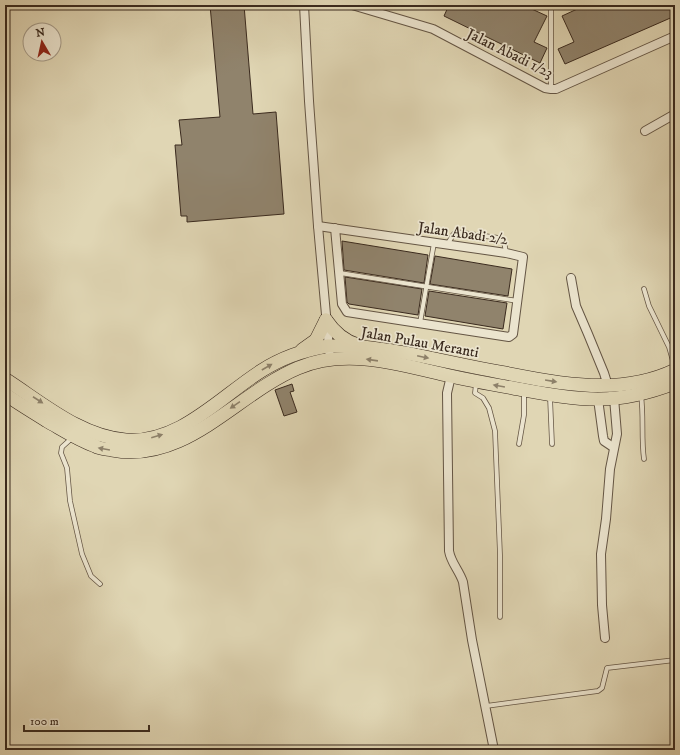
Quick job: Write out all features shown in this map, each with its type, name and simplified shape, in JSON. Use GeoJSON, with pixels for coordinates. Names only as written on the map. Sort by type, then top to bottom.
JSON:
{"type":"FeatureCollection","features":[{"type":"Feature","properties":{"kind":"main road"},"geometry":{"type":"LineString","coordinates":[[296,354],[307,348],[316,340],[326,320],[335,332],[346,340],[365,347]]}},
{"type":"Feature","properties":{"kind":"main road","name":"Jalan Pulau Meranti"},"geometry":{"type":"LineString","coordinates":[[5,379],[76,425],[100,434],[126,440],[150,438],[172,432],[197,418],[260,371],[276,362],[296,354],[330,352],[365,347],[396,351],[611,392],[641,393],[675,383]]}},
{"type":"Feature","properties":{"kind":"main road","name":"Jalan Pulau Meranti"},"geometry":{"type":"LineString","coordinates":[[5,394],[73,437],[96,447],[125,452],[152,450],[178,441],[202,428],[284,374],[330,352],[395,363],[477,382],[550,395],[598,399],[611,392],[636,383],[664,376],[675,369]]}},
{"type":"Feature","properties":{"kind":"street"},"geometry":{"type":"LineString","coordinates":[[304,5],[318,226],[330,352]]}},
{"type":"Feature","properties":{"kind":"street","name":"Jalan Abadi 1/23"},"geometry":{"type":"LineString","coordinates":[[352,5],[433,29],[544,88],[551,89],[556,89],[675,36]]}},
{"type":"Feature","properties":{"kind":"street"},"geometry":{"type":"LineString","coordinates":[[645,131],[675,114]]}},
{"type":"Feature","properties":{"kind":"street","name":"Jalan Abadi 2/2"},"geometry":{"type":"LineString","coordinates":[[318,226],[506,253],[523,257],[512,337],[509,338],[420,323]]}},
{"type":"Feature","properties":{"kind":"street"},"geometry":{"type":"LineString","coordinates":[[335,228],[342,304],[347,312],[420,323]]}},
{"type":"Feature","properties":{"kind":"street"},"geometry":{"type":"LineString","coordinates":[[572,278],[576,306],[611,392],[616,434],[610,469],[606,519],[601,554],[602,605],[605,638]]}},
{"type":"Feature","properties":{"kind":"street"},"geometry":{"type":"LineString","coordinates":[[451,376],[447,393],[449,551],[450,559],[461,576],[463,582],[472,640],[494,750]]}},
{"type":"Feature","properties":{"kind":"street"},"geometry":{"type":"LineString","coordinates":[[598,399],[604,441],[613,447]]}},
{"type":"Feature","properties":{"kind":"lane"},"geometry":{"type":"LineString","coordinates":[[551,5],[551,89]]}},
{"type":"Feature","properties":{"kind":"lane"},"geometry":{"type":"LineString","coordinates":[[447,245],[456,232],[499,238],[504,242],[506,253]]}},
{"type":"Feature","properties":{"kind":"lane"},"geometry":{"type":"LineString","coordinates":[[420,323],[434,243]]}},
{"type":"Feature","properties":{"kind":"lane"},"geometry":{"type":"LineString","coordinates":[[339,273],[518,301]]}},
{"type":"Feature","properties":{"kind":"lane"},"geometry":{"type":"LineString","coordinates":[[644,289],[650,306],[669,347],[675,369]]}},
{"type":"Feature","properties":{"kind":"lane"},"geometry":{"type":"LineString","coordinates":[[477,382],[476,393],[483,398],[489,408],[495,431],[500,555],[500,617]]}},
{"type":"Feature","properties":{"kind":"lane"},"geometry":{"type":"LineString","coordinates":[[519,444],[524,415],[524,390]]}},
{"type":"Feature","properties":{"kind":"lane"},"geometry":{"type":"LineString","coordinates":[[641,393],[644,413],[642,435],[644,459]]}},
{"type":"Feature","properties":{"kind":"lane"},"geometry":{"type":"LineString","coordinates":[[550,395],[552,444]]}},
{"type":"Feature","properties":{"kind":"lane"},"geometry":{"type":"LineString","coordinates":[[73,437],[62,447],[61,453],[67,468],[70,501],[82,554],[91,576],[100,584]]}},
{"type":"Feature","properties":{"kind":"lane"},"geometry":{"type":"LineString","coordinates":[[486,706],[598,691],[602,688],[608,668],[675,660]]}},
{"type":"Feature","properties":{"kind":"building"},"geometry":{"type":"Polygon","coordinates":[[[210,5],[244,5],[253,114],[276,112],[284,214],[187,222],[187,216],[181,216],[175,145],[182,145],[179,120],[220,117],[210,5]]]}},
{"type":"Feature","properties":{"kind":"building"},"geometry":{"type":"Polygon","coordinates":[[[449,5],[523,5],[547,16],[534,42],[547,48],[540,63],[444,16],[449,5]]]}},
{"type":"Feature","properties":{"kind":"building"},"geometry":{"type":"Polygon","coordinates":[[[586,5],[675,5],[675,16],[565,64],[558,49],[574,42],[562,16],[586,5]]]}},
{"type":"Feature","properties":{"kind":"building"},"geometry":{"type":"Polygon","coordinates":[[[342,241],[428,255],[424,283],[344,270],[342,241]]]}},
{"type":"Feature","properties":{"kind":"building"},"geometry":{"type":"Polygon","coordinates":[[[435,256],[512,269],[508,296],[430,284],[435,256]]]}},
{"type":"Feature","properties":{"kind":"building"},"geometry":{"type":"Polygon","coordinates":[[[345,277],[422,289],[418,315],[349,304],[347,302],[345,277]]]}},
{"type":"Feature","properties":{"kind":"building"},"geometry":{"type":"Polygon","coordinates":[[[429,291],[507,303],[503,329],[425,316],[429,291]]]}},
{"type":"Feature","properties":{"kind":"building"},"geometry":{"type":"Polygon","coordinates":[[[292,384],[294,391],[290,392],[297,412],[284,416],[275,390],[292,384]]]}}]}
